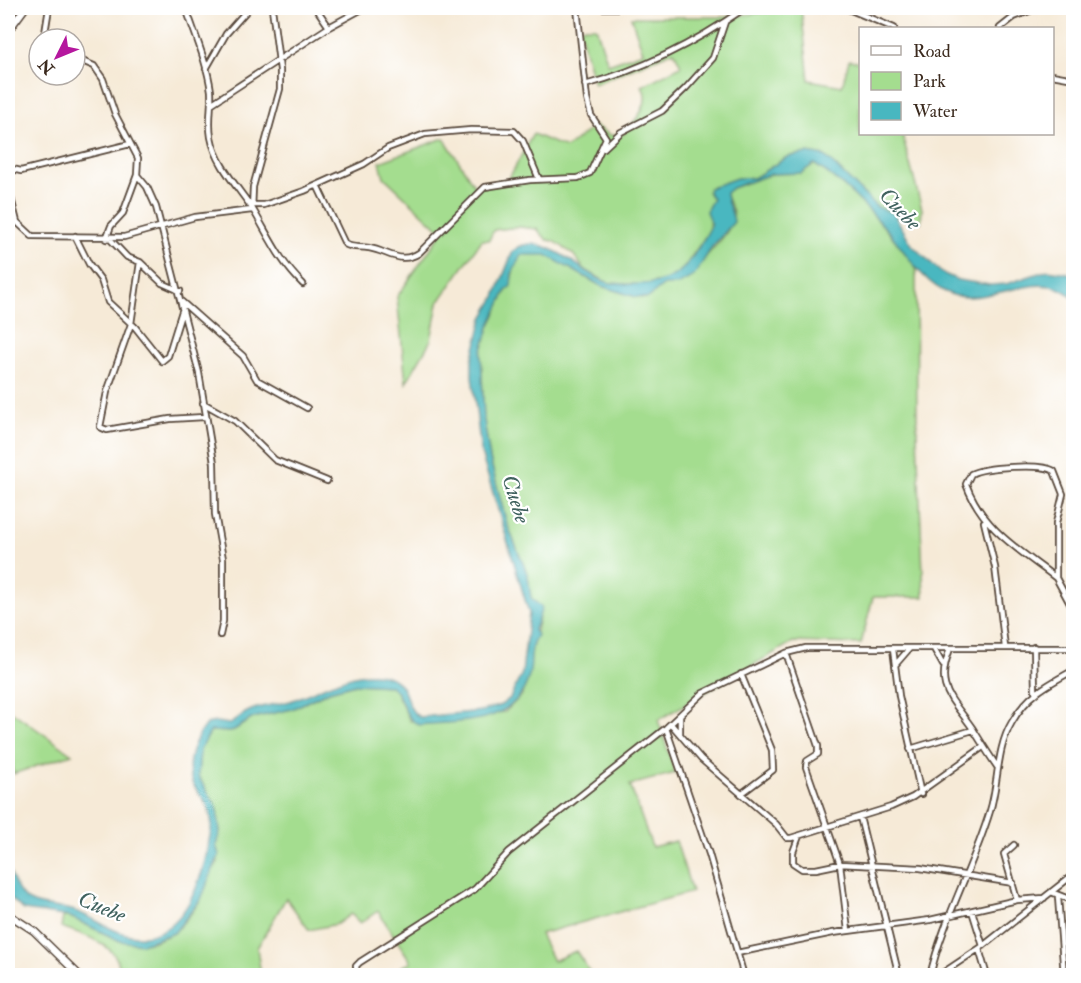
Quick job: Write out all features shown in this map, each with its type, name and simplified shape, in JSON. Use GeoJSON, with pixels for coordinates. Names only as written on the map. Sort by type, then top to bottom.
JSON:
{"type":"FeatureCollection","features":[{"type":"Feature","properties":{"kind":"street"},"geometry":{"type":"LineString","coordinates":[[8,31],[25,8]]}},
{"type":"Feature","properties":{"kind":"street"},"geometry":{"type":"LineString","coordinates":[[46,27],[49,8]]}},
{"type":"Feature","properties":{"kind":"street"},"geometry":{"type":"LineString","coordinates":[[186,8],[206,70],[211,104],[209,123],[215,151],[253,208],[271,245],[286,267],[303,284]]}},
{"type":"Feature","properties":{"kind":"street"},"geometry":{"type":"LineString","coordinates":[[206,70],[226,34],[249,8]]}},
{"type":"Feature","properties":{"kind":"street"},"geometry":{"type":"LineString","coordinates":[[253,208],[252,193],[279,101],[279,62],[272,8]]}},
{"type":"Feature","properties":{"kind":"street"},"geometry":{"type":"LineString","coordinates":[[316,8],[329,27]]}},
{"type":"Feature","properties":{"kind":"street"},"geometry":{"type":"LineString","coordinates":[[211,104],[279,62],[329,27],[364,8]]}},
{"type":"Feature","properties":{"kind":"street"},"geometry":{"type":"LineString","coordinates":[[317,185],[345,244],[352,248],[370,248],[394,257],[406,258],[419,253],[430,243],[482,188],[539,179],[584,176],[590,173],[604,147],[606,138],[591,115],[585,85],[577,8]]}},
{"type":"Feature","properties":{"kind":"street"},"geometry":{"type":"LineString","coordinates":[[594,8],[673,8]]}},
{"type":"Feature","properties":{"kind":"street"},"geometry":{"type":"LineString","coordinates":[[585,85],[631,71],[695,42],[745,8]]}},
{"type":"Feature","properties":{"kind":"street"},"geometry":{"type":"LineString","coordinates":[[846,8],[857,9],[892,27]]}},
{"type":"Feature","properties":{"kind":"street"},"geometry":{"type":"LineString","coordinates":[[1001,27],[1014,17],[1037,8]]}},
{"type":"Feature","properties":{"kind":"street"},"geometry":{"type":"LineString","coordinates":[[604,147],[621,132],[662,111],[686,88],[711,60],[724,22]]}},
{"type":"Feature","properties":{"kind":"street"},"geometry":{"type":"LineString","coordinates":[[87,63],[94,66],[103,79],[115,114],[138,158],[136,175],[123,213],[111,226],[108,239]]}},
{"type":"Feature","properties":{"kind":"street"},"geometry":{"type":"LineString","coordinates":[[1054,75],[1074,78]]}},
{"type":"Feature","properties":{"kind":"street"},"geometry":{"type":"LineString","coordinates":[[8,186],[17,222],[29,234],[43,237],[75,236],[108,239],[139,234],[160,225],[264,205],[317,185],[425,134],[471,130],[514,131],[523,141],[539,179]]}},
{"type":"Feature","properties":{"kind":"street"},"geometry":{"type":"LineString","coordinates":[[8,168],[21,171],[130,144]]}},
{"type":"Feature","properties":{"kind":"street"},"geometry":{"type":"LineString","coordinates":[[136,175],[153,200],[180,291],[182,311],[199,373],[204,417],[214,463],[216,514],[223,559],[223,621],[220,635]]}},
{"type":"Feature","properties":{"kind":"street"},"geometry":{"type":"LineString","coordinates":[[237,210],[252,193]]}},
{"type":"Feature","properties":{"kind":"street"},"geometry":{"type":"LineString","coordinates":[[75,236],[88,264],[101,280],[108,302],[164,361],[168,356],[182,311]]}},
{"type":"Feature","properties":{"kind":"street"},"geometry":{"type":"LineString","coordinates":[[108,239],[128,256],[140,262],[162,283],[180,291]]}},
{"type":"Feature","properties":{"kind":"street"},"geometry":{"type":"LineString","coordinates":[[140,262],[131,324],[108,392],[100,427],[107,430],[170,419],[204,417]]}},
{"type":"Feature","properties":{"kind":"street"},"geometry":{"type":"LineString","coordinates":[[182,302],[247,360],[257,380],[307,408]]}},
{"type":"Feature","properties":{"kind":"street"},"geometry":{"type":"LineString","coordinates":[[203,403],[235,421],[275,460],[327,481]]}},
{"type":"Feature","properties":{"kind":"street"},"geometry":{"type":"LineString","coordinates":[[1056,578],[1056,523],[1063,494],[1051,468],[1013,467],[971,474],[966,484],[974,504],[984,519],[1012,548],[1056,578],[1074,611]]}},
{"type":"Feature","properties":{"kind":"street"},"geometry":{"type":"LineString","coordinates":[[984,519],[995,567],[1005,647]]}},
{"type":"Feature","properties":{"kind":"street"},"geometry":{"type":"LineString","coordinates":[[1034,647],[1035,691]]}},
{"type":"Feature","properties":{"kind":"street"},"geometry":{"type":"LineString","coordinates":[[357,975],[356,966],[360,962],[475,890],[517,845],[671,724],[703,693],[786,653],[806,648],[1074,648]]}},
{"type":"Feature","properties":{"kind":"street"},"geometry":{"type":"LineString","coordinates":[[893,649],[899,696],[920,791]]}},
{"type":"Feature","properties":{"kind":"street"},"geometry":{"type":"LineString","coordinates":[[896,664],[909,649]]}},
{"type":"Feature","properties":{"kind":"street"},"geometry":{"type":"LineString","coordinates":[[934,649],[944,665]]}},
{"type":"Feature","properties":{"kind":"street"},"geometry":{"type":"LineString","coordinates":[[950,649],[944,665],[945,689],[998,768]]}},
{"type":"Feature","properties":{"kind":"street"},"geometry":{"type":"LineString","coordinates":[[786,653],[818,747],[818,754],[807,761],[806,767],[840,864],[848,932]]}},
{"type":"Feature","properties":{"kind":"street"},"geometry":{"type":"LineString","coordinates":[[930,975],[991,808],[1006,734],[1020,709],[1035,691],[1074,669]]}},
{"type":"Feature","properties":{"kind":"street"},"geometry":{"type":"LineString","coordinates":[[741,674],[758,721],[772,750],[773,770],[741,794]]}},
{"type":"Feature","properties":{"kind":"street"},"geometry":{"type":"LineString","coordinates":[[680,716],[680,733]]}},
{"type":"Feature","properties":{"kind":"street"},"geometry":{"type":"LineString","coordinates":[[671,724],[701,759],[776,824],[787,838],[829,828],[913,797],[983,747]]}},
{"type":"Feature","properties":{"kind":"street"},"geometry":{"type":"LineString","coordinates":[[666,728],[708,854],[744,975]]}},
{"type":"Feature","properties":{"kind":"street"},"geometry":{"type":"LineString","coordinates":[[910,749],[973,730]]}},
{"type":"Feature","properties":{"kind":"street"},"geometry":{"type":"LineString","coordinates":[[860,817],[899,975]]}},
{"type":"Feature","properties":{"kind":"street"},"geometry":{"type":"LineString","coordinates":[[798,836],[792,858],[796,866],[816,869],[840,864],[920,868],[1013,883]]}},
{"type":"Feature","properties":{"kind":"street"},"geometry":{"type":"LineString","coordinates":[[1014,845],[1004,854],[1017,900]]}},
{"type":"Feature","properties":{"kind":"street"},"geometry":{"type":"LineString","coordinates":[[939,975],[981,947],[1074,874]]}},
{"type":"Feature","properties":{"kind":"street"},"geometry":{"type":"LineString","coordinates":[[1007,881],[1012,877]]}},
{"type":"Feature","properties":{"kind":"street"},"geometry":{"type":"LineString","coordinates":[[1051,892],[1058,897],[1074,901]]}},
{"type":"Feature","properties":{"kind":"street"},"geometry":{"type":"LineString","coordinates":[[1058,897],[1064,975]]}},
{"type":"Feature","properties":{"kind":"street"},"geometry":{"type":"LineString","coordinates":[[737,953],[885,924],[950,916],[1017,900],[1044,898]]}},
{"type":"Feature","properties":{"kind":"street"},"geometry":{"type":"LineString","coordinates":[[972,911],[987,975]]}},
{"type":"Feature","properties":{"kind":"street"},"geometry":{"type":"LineString","coordinates":[[8,914],[34,931],[80,975]]}},
{"type":"Feature","properties":{"kind":"street"},"geometry":{"type":"LineString","coordinates":[[740,961],[746,953]]}},
{"type":"Feature","properties":{"kind":"green space"},"geometry":{"type":"Polygon","coordinates":[[[801,8],[809,80],[842,86],[849,60],[859,62],[859,135],[902,135],[922,209],[921,222],[889,214],[876,206],[825,156],[807,153],[787,157],[754,178],[737,178],[709,188],[708,192],[713,198],[710,207],[709,231],[681,272],[672,278],[644,285],[608,283],[584,269],[573,254],[554,241],[547,240],[537,229],[519,227],[494,230],[489,240],[482,240],[438,303],[431,340],[406,383],[397,297],[442,232],[384,177],[380,162],[444,138],[475,187],[508,180],[533,134],[566,148],[595,126],[610,135],[621,136],[636,120],[643,107],[645,93],[642,86],[681,66],[674,51],[594,84],[579,27],[596,27],[608,64],[643,52],[631,17],[725,17],[801,8]]]}},
{"type":"Feature","properties":{"kind":"green space"},"geometry":{"type":"Polygon","coordinates":[[[814,164],[856,197],[882,224],[916,266],[917,434],[924,597],[873,597],[861,644],[793,642],[658,720],[675,773],[630,785],[652,847],[676,841],[692,892],[540,934],[553,961],[576,951],[592,975],[386,975],[411,962],[378,911],[360,923],[351,914],[337,924],[309,930],[286,898],[257,948],[261,975],[119,975],[119,965],[109,949],[80,933],[61,927],[63,917],[70,917],[120,941],[152,942],[174,933],[192,912],[201,899],[206,880],[218,862],[216,845],[220,832],[217,807],[198,776],[200,750],[211,731],[231,732],[253,718],[292,709],[329,691],[355,684],[391,686],[410,721],[505,712],[522,695],[541,608],[531,598],[528,576],[507,524],[490,459],[484,420],[481,353],[489,327],[511,282],[515,264],[521,255],[527,253],[547,255],[602,286],[635,297],[646,298],[662,286],[690,277],[721,240],[732,221],[733,211],[726,193],[732,188],[771,174],[801,173],[814,164]]]}},
{"type":"Feature","properties":{"kind":"green space"},"geometry":{"type":"Polygon","coordinates":[[[8,709],[72,754],[13,774],[12,761],[8,753],[8,709]]]}},
{"type":"Feature","properties":{"kind":"water"},"geometry":{"type":"Polygon","coordinates":[[[807,153],[825,156],[876,206],[894,214],[912,245],[942,273],[958,280],[990,285],[1006,284],[1048,270],[1073,274],[1073,298],[1060,289],[1046,285],[965,297],[940,289],[924,276],[864,205],[844,186],[814,164],[801,173],[771,174],[732,188],[726,193],[734,222],[712,247],[694,276],[677,285],[664,285],[648,298],[636,297],[601,286],[546,255],[521,255],[512,274],[511,286],[506,291],[489,327],[481,353],[484,420],[490,459],[507,524],[528,576],[531,598],[542,608],[534,630],[537,635],[532,650],[529,676],[522,692],[512,704],[485,718],[419,725],[409,717],[399,695],[391,686],[355,684],[329,691],[292,709],[253,718],[231,732],[211,731],[200,750],[198,776],[217,807],[220,832],[216,845],[219,855],[201,899],[174,933],[142,944],[120,941],[70,917],[24,910],[10,898],[8,866],[22,896],[35,903],[76,911],[112,929],[133,936],[158,932],[170,925],[181,915],[196,888],[211,833],[210,813],[193,784],[189,772],[192,750],[206,724],[216,722],[230,724],[254,709],[290,701],[342,680],[369,674],[383,675],[395,680],[403,688],[415,714],[420,717],[482,711],[501,705],[510,698],[522,673],[529,613],[481,453],[472,360],[483,318],[494,299],[513,251],[524,245],[536,244],[548,248],[609,283],[635,284],[662,281],[685,267],[708,231],[711,224],[706,211],[713,199],[708,192],[709,188],[737,178],[754,178],[787,157],[807,153]]]}},
{"type":"Feature","properties":{"kind":"water label","name":"Cuebe"},"geometry":{"type":"Point","coordinates":[900,209]}},
{"type":"Feature","properties":{"kind":"water label","name":"Cuebe"},"geometry":{"type":"Point","coordinates":[516,499]}},
{"type":"Feature","properties":{"kind":"water label","name":"Cuebe"},"geometry":{"type":"Point","coordinates":[102,907]}}]}
